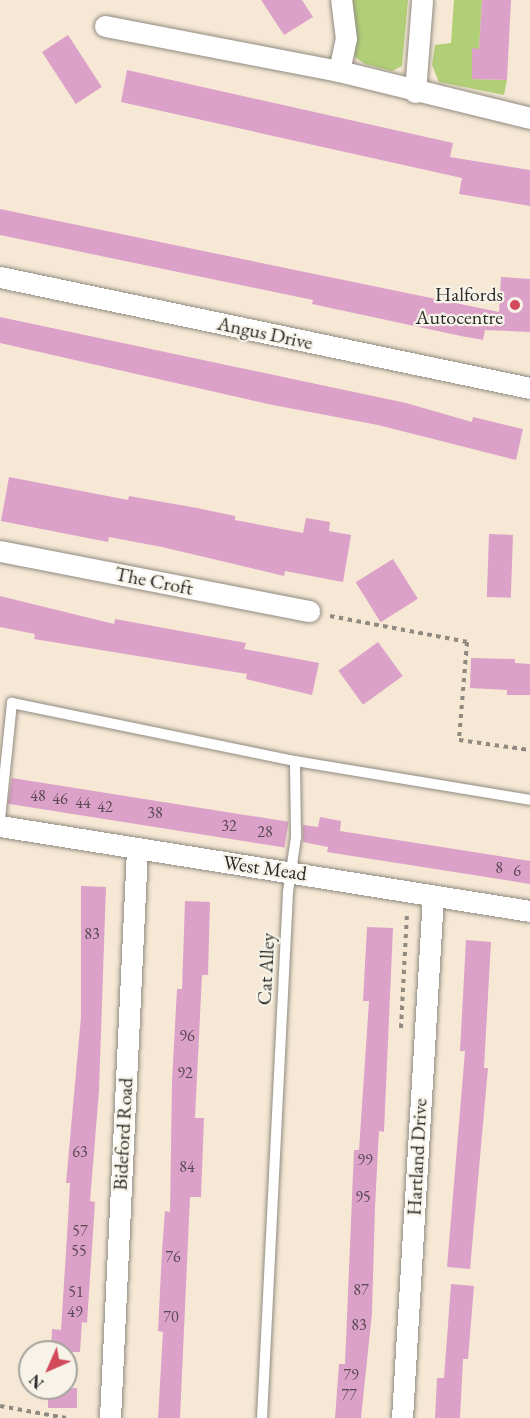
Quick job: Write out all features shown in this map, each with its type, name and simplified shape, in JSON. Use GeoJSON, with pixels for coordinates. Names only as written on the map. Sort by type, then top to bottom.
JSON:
{"type":"FeatureCollection","features":[{"type":"Feature","properties":{"kind":"street"},"geometry":{"type":"LineString","coordinates":[[339,71],[346,39],[341,0]]}},
{"type":"Feature","properties":{"kind":"street"},"geometry":{"type":"LineString","coordinates":[[415,92],[423,0]]}},
{"type":"Feature","properties":{"kind":"street"},"geometry":{"type":"LineString","coordinates":[[105,26],[339,71],[415,92],[530,118]]}},
{"type":"Feature","properties":{"kind":"street","name":"Angus Drive"},"geometry":{"type":"LineString","coordinates":[[0,277],[530,388]]}},
{"type":"Feature","properties":{"kind":"street","name":"The Croft"},"geometry":{"type":"LineString","coordinates":[[0,551],[309,611]]}},
{"type":"Feature","properties":{"kind":"street","name":"West Mead"},"geometry":{"type":"LineString","coordinates":[[0,826],[137,850],[292,872],[432,906],[530,911]]}},
{"type":"Feature","properties":{"kind":"street","name":"Bideford Road"},"geometry":{"type":"LineString","coordinates":[[110,1418],[137,850]]}},
{"type":"Feature","properties":{"kind":"street","name":"Hartland Drive"},"geometry":{"type":"LineString","coordinates":[[402,1418],[432,906]]}},
{"type":"Feature","properties":{"kind":"lane"},"geometry":{"type":"LineString","coordinates":[[0,819],[12,703],[296,760],[530,800]]}},
{"type":"Feature","properties":{"kind":"lane","name":"Cat Alley"},"geometry":{"type":"LineString","coordinates":[[262,1418],[287,899],[292,872],[296,760]]}},
{"type":"Feature","properties":{"kind":"path"},"geometry":{"type":"LineString","coordinates":[[309,611],[467,642],[459,740],[530,750]]}},
{"type":"Feature","properties":{"kind":"path"},"geometry":{"type":"LineString","coordinates":[[396,910],[432,906]]}},
{"type":"Feature","properties":{"kind":"path"},"geometry":{"type":"LineString","coordinates":[[0,1406],[66,1418]]}},
{"type":"Feature","properties":{"kind":"green space"},"geometry":{"type":"Polygon","coordinates":[[[350,0],[408,0],[402,66],[392,71],[365,64],[355,57],[350,0]]]}},
{"type":"Feature","properties":{"kind":"green space"},"geometry":{"type":"Polygon","coordinates":[[[454,0],[482,0],[479,49],[472,49],[472,79],[507,80],[504,95],[439,82],[432,65],[435,45],[451,43],[454,0]]]}},
{"type":"Feature","properties":{"kind":"building"},"geometry":{"type":"Polygon","coordinates":[[[261,0],[302,0],[313,17],[284,35],[261,0]]]}},
{"type":"Feature","properties":{"kind":"building"},"geometry":{"type":"Polygon","coordinates":[[[482,0],[511,0],[507,80],[472,79],[472,48],[479,49],[482,0]]]}},
{"type":"Feature","properties":{"kind":"building"},"geometry":{"type":"Polygon","coordinates":[[[68,35],[102,87],[76,104],[42,52],[68,35]]]}},
{"type":"Feature","properties":{"kind":"building"},"geometry":{"type":"Polygon","coordinates":[[[127,70],[453,143],[450,157],[530,170],[530,206],[459,194],[462,178],[121,102],[127,70]]]}},
{"type":"Feature","properties":{"kind":"building"},"geometry":{"type":"Polygon","coordinates":[[[0,209],[499,312],[501,277],[530,279],[530,332],[485,330],[483,340],[461,336],[312,304],[313,300],[0,235],[0,209]]]}},
{"type":"Feature","properties":{"kind":"building"},"geometry":{"type":"Polygon","coordinates":[[[0,317],[406,403],[472,422],[473,417],[523,429],[516,460],[378,425],[268,404],[0,343],[0,317]]]}},
{"type":"Feature","properties":{"kind":"building"},"geometry":{"type":"Polygon","coordinates":[[[9,477],[128,500],[129,496],[197,508],[235,516],[235,520],[303,533],[306,518],[330,522],[329,531],[351,535],[343,582],[285,571],[284,576],[162,547],[109,537],[108,542],[1,521],[9,477]]]}},
{"type":"Feature","properties":{"kind":"building"},"geometry":{"type":"Polygon","coordinates":[[[489,534],[513,535],[511,598],[487,597],[489,534]]]}},
{"type":"Feature","properties":{"kind":"building"},"geometry":{"type":"Polygon","coordinates":[[[393,559],[418,599],[381,622],[356,582],[393,559]]]}},
{"type":"Feature","properties":{"kind":"building"},"geometry":{"type":"Polygon","coordinates":[[[0,596],[114,624],[115,619],[246,643],[244,649],[319,663],[312,695],[246,679],[247,674],[34,639],[35,634],[0,627],[0,596]]]}},
{"type":"Feature","properties":{"kind":"building"},"geometry":{"type":"Polygon","coordinates":[[[378,642],[403,676],[363,705],[338,671],[378,642]]]}},
{"type":"Feature","properties":{"kind":"building"},"geometry":{"type":"Polygon","coordinates":[[[471,658],[515,659],[515,663],[530,664],[530,695],[507,695],[507,690],[470,688],[471,658]]]}},
{"type":"Feature","properties":{"kind":"building"},"geometry":{"type":"Polygon","coordinates":[[[12,778],[289,822],[284,847],[8,804],[12,778]]]}},
{"type":"Feature","properties":{"kind":"building"},"geometry":{"type":"Polygon","coordinates":[[[320,817],[341,821],[340,831],[530,861],[530,884],[327,852],[328,847],[303,842],[303,825],[318,827],[320,817]]]}},
{"type":"Feature","properties":{"kind":"building"},"geometry":{"type":"Polygon","coordinates":[[[81,886],[106,887],[99,1091],[90,1201],[95,1202],[87,1323],[82,1322],[80,1352],[78,1352],[78,1340],[52,1340],[52,1329],[61,1330],[70,1183],[66,1183],[81,1017],[81,886]]]}},
{"type":"Feature","properties":{"kind":"building"},"geometry":{"type":"Polygon","coordinates":[[[185,901],[210,902],[208,975],[202,975],[195,1118],[204,1118],[201,1197],[190,1197],[180,1418],[158,1418],[163,1332],[158,1331],[162,1251],[165,1211],[170,1212],[172,1081],[177,989],[182,989],[185,901]]]}},
{"type":"Feature","properties":{"kind":"building"},"geometry":{"type":"Polygon","coordinates":[[[367,927],[393,928],[384,1132],[379,1131],[372,1313],[361,1418],[335,1418],[339,1364],[345,1364],[354,1150],[359,1150],[369,1001],[363,1001],[367,927]]]}},
{"type":"Feature","properties":{"kind":"building"},"geometry":{"type":"Polygon","coordinates":[[[466,940],[491,942],[484,1068],[488,1068],[470,1269],[447,1267],[465,1051],[460,1051],[466,940]]]}},
{"type":"Feature","properties":{"kind":"building"},"geometry":{"type":"Polygon","coordinates":[[[451,1284],[474,1286],[468,1359],[463,1359],[460,1418],[435,1418],[437,1378],[444,1378],[451,1284]]]}},
{"type":"Feature","properties":{"kind":"building"},"geometry":{"type":"Polygon","coordinates":[[[48,1400],[77,1400],[77,1408],[48,1408],[48,1400]]]}},
{"type":"Feature","properties":{"kind":"place","name":"Halfords Autocentre"},"geometry":{"type":"Point","coordinates":[515,305]}}]}
